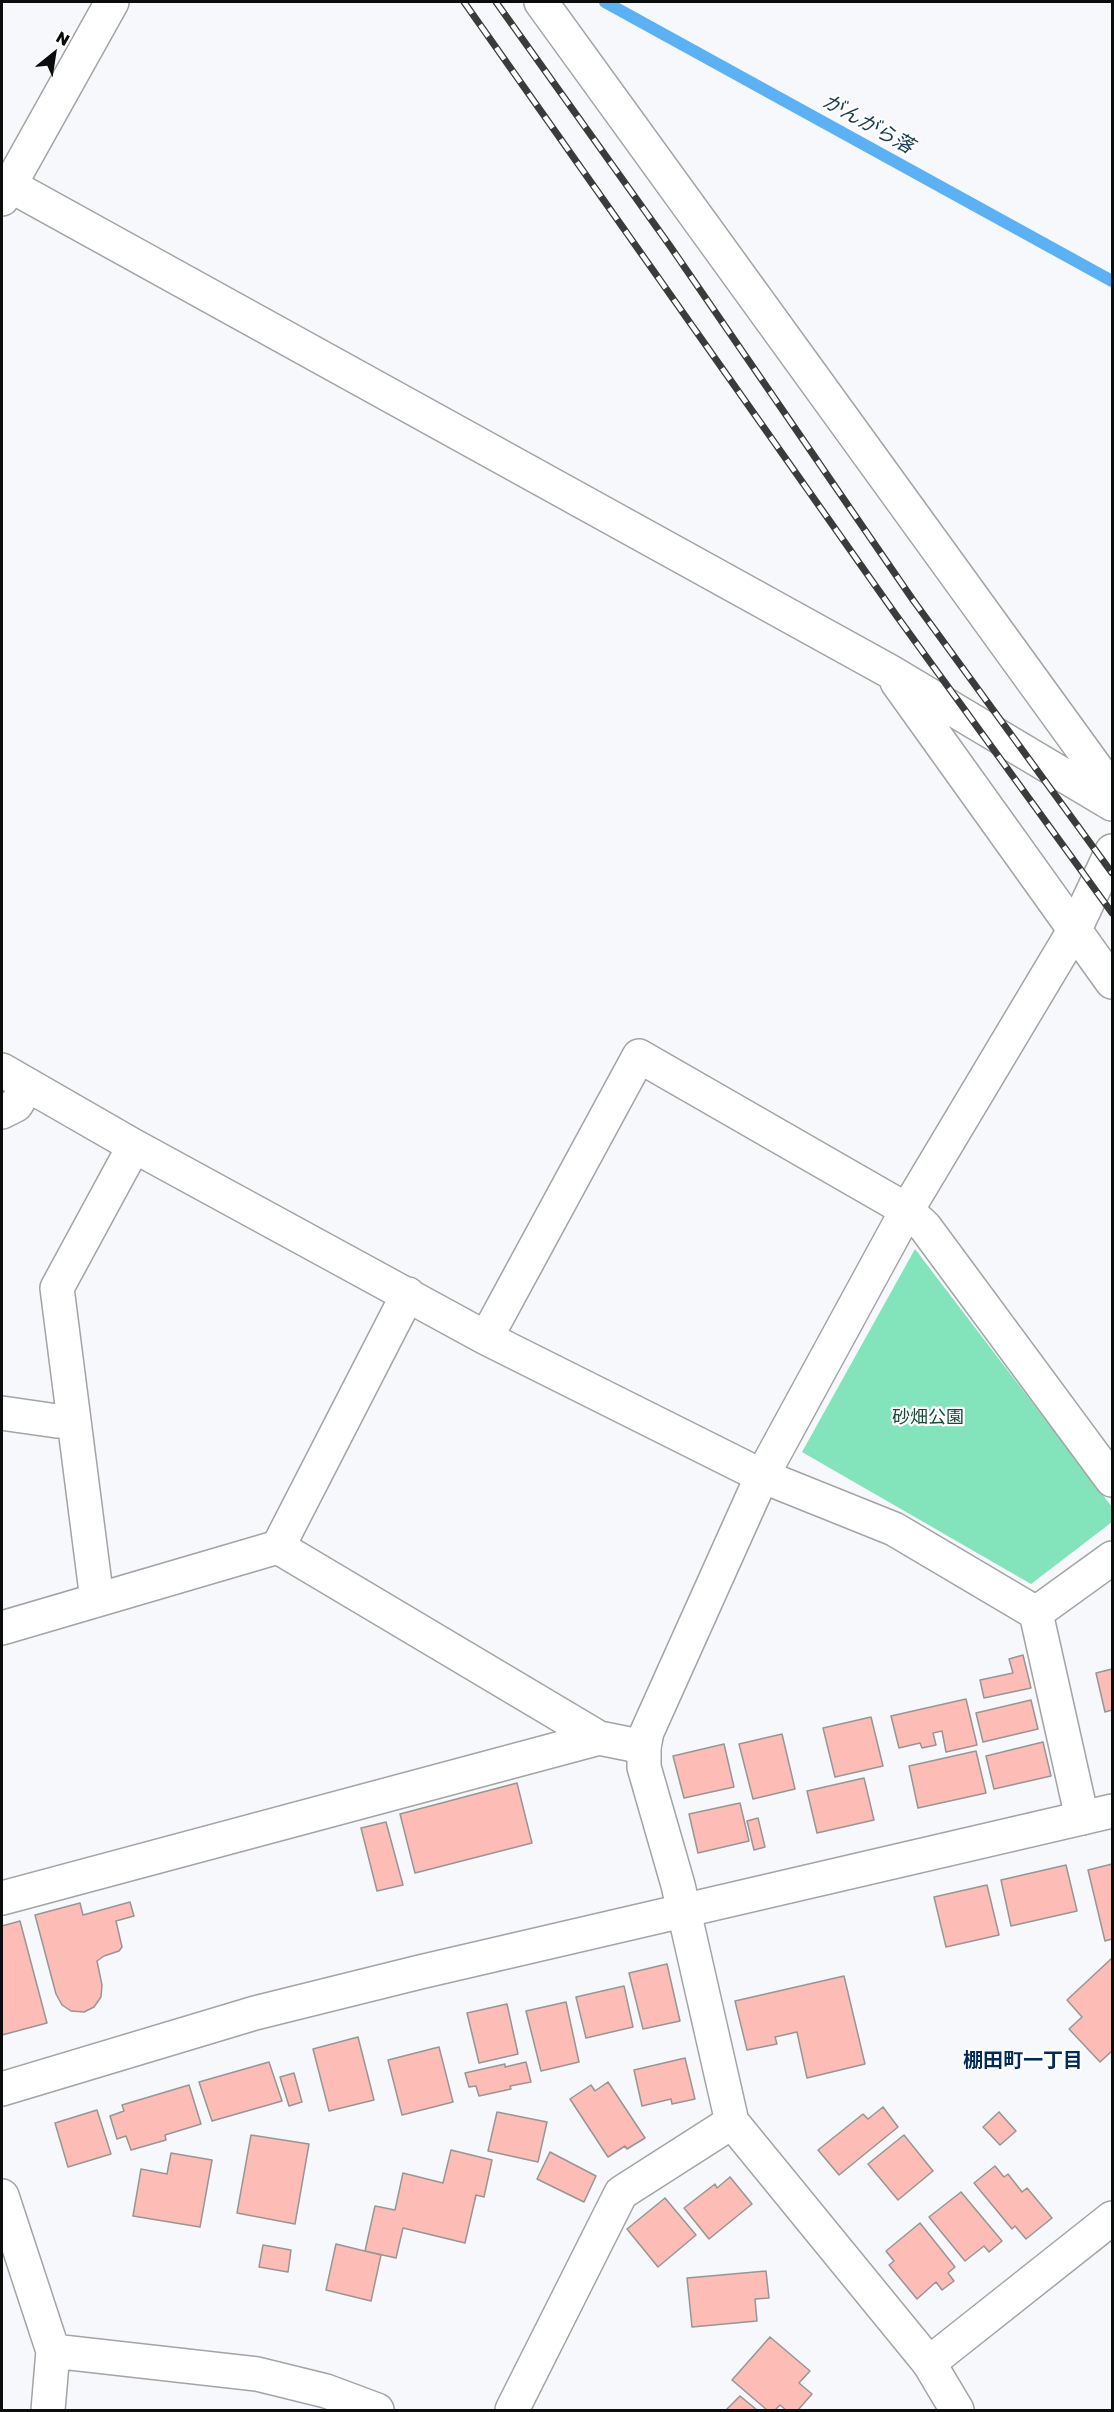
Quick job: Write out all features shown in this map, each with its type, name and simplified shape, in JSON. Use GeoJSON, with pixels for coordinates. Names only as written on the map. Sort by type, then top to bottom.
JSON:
{"type":"FeatureCollection","features":[{"type":"Feature","properties":{"kind":"street"},"geometry":{"type":"LineString","coordinates":[[112,2],[4,189],[888,671],[1113,804]]}},
{"type":"Feature","properties":{"kind":"street"},"geometry":{"type":"LineString","coordinates":[[541,2],[1113,790]]}},
{"type":"Feature","properties":{"kind":"street"},"geometry":{"type":"LineString","coordinates":[[888,671],[1113,982]]}},
{"type":"Feature","properties":{"kind":"street"},"geometry":{"type":"LineString","coordinates":[[957,2410],[929,2363],[732,2122],[682,1911],[678,1885],[644,1767],[644,1748],[647,1732],[762,1476],[907,1210],[1075,929],[1113,851]]}},
{"type":"Feature","properties":{"kind":"street"},"geometry":{"type":"LineString","coordinates":[[486,1338],[639,1056],[907,1210],[925,1227],[1113,1480]]}},
{"type":"Feature","properties":{"kind":"street"},"geometry":{"type":"LineString","coordinates":[[2,1112],[16,1106],[15,1078]]}},
{"type":"Feature","properties":{"kind":"street"},"geometry":{"type":"LineString","coordinates":[[2,2089],[255,2013],[420,1971],[1097,1814],[1036,1612],[894,1529],[762,1476],[486,1338],[134,1146],[15,1078]]}},
{"type":"Feature","properties":{"kind":"street"},"geometry":{"type":"LineString","coordinates":[[97,1600],[57,1288],[134,1146]]}},
{"type":"Feature","properties":{"kind":"street"},"geometry":{"type":"LineString","coordinates":[[2,1628],[278,1547],[408,1294]]}},
{"type":"Feature","properties":{"kind":"street"},"geometry":{"type":"LineString","coordinates":[[2,1413],[57,1421],[73,1418]]}},
{"type":"Feature","properties":{"kind":"street"},"geometry":{"type":"LineString","coordinates":[[278,1547],[600,1738],[644,1748]]}},
{"type":"Feature","properties":{"kind":"street"},"geometry":{"type":"LineString","coordinates":[[1036,1612],[1113,1558]]}},
{"type":"Feature","properties":{"kind":"street"},"geometry":{"type":"LineString","coordinates":[[2,1898],[600,1738]]}},
{"type":"Feature","properties":{"kind":"street"},"geometry":{"type":"LineString","coordinates":[[512,2410],[621,2193],[732,2122]]}},
{"type":"Feature","properties":{"kind":"street"},"geometry":{"type":"LineString","coordinates":[[2,2196],[53,2351],[48,2410]]}},
{"type":"Feature","properties":{"kind":"street"},"geometry":{"type":"LineString","coordinates":[[929,2363],[1113,2218]]}},
{"type":"Feature","properties":{"kind":"street"},"geometry":{"type":"LineString","coordinates":[[53,2351],[257,2374],[326,2391],[377,2410]]}},
{"type":"Feature","properties":{"kind":"green space","name":"砂畑公園"},"geometry":{"type":"Polygon","coordinates":[[[915,1249],[1112,1507],[1112,1522],[1031,1584],[802,1452],[915,1249]]]}},
{"type":"Feature","properties":{"kind":"building"},"geometry":{"type":"Polygon","coordinates":[[[1023,1655],[1031,1688],[984,1698],[980,1680],[1013,1673],[1009,1659],[1023,1655]]]}},
{"type":"Feature","properties":{"kind":"building"},"geometry":{"type":"Polygon","coordinates":[[[1112,1669],[1112,1710],[1105,1712],[1096,1673],[1112,1669]]]}},
{"type":"Feature","properties":{"kind":"building"},"geometry":{"type":"Polygon","coordinates":[[[966,1699],[977,1745],[946,1752],[942,1731],[933,1733],[936,1745],[922,1748],[920,1743],[899,1748],[891,1716],[966,1699]]]}},
{"type":"Feature","properties":{"kind":"building"},"geometry":{"type":"Polygon","coordinates":[[[1031,1700],[1038,1729],[983,1742],[976,1713],[1031,1700]]]}},
{"type":"Feature","properties":{"kind":"building"},"geometry":{"type":"Polygon","coordinates":[[[871,1717],[883,1766],[835,1777],[823,1728],[871,1717]]]}},
{"type":"Feature","properties":{"kind":"building"},"geometry":{"type":"Polygon","coordinates":[[[782,1734],[795,1789],[753,1799],[739,1744],[782,1734]]]}},
{"type":"Feature","properties":{"kind":"building"},"geometry":{"type":"Polygon","coordinates":[[[1043,1742],[1051,1776],[994,1789],[986,1756],[1043,1742]]]}},
{"type":"Feature","properties":{"kind":"building"},"geometry":{"type":"Polygon","coordinates":[[[724,1744],[734,1787],[684,1798],[673,1756],[724,1744]]]}},
{"type":"Feature","properties":{"kind":"building"},"geometry":{"type":"Polygon","coordinates":[[[976,1751],[986,1793],[918,1808],[909,1766],[976,1751]]]}},
{"type":"Feature","properties":{"kind":"building"},"geometry":{"type":"Polygon","coordinates":[[[864,1778],[874,1820],[817,1833],[807,1791],[864,1778]]]}},
{"type":"Feature","properties":{"kind":"building"},"geometry":{"type":"Polygon","coordinates":[[[517,1783],[532,1843],[415,1873],[400,1814],[517,1783]]]}},
{"type":"Feature","properties":{"kind":"building"},"geometry":{"type":"Polygon","coordinates":[[[740,1803],[749,1841],[698,1853],[689,1814],[740,1803]]]}},
{"type":"Feature","properties":{"kind":"building"},"geometry":{"type":"Polygon","coordinates":[[[758,1818],[765,1847],[754,1850],[747,1821],[758,1818]]]}},
{"type":"Feature","properties":{"kind":"building"},"geometry":{"type":"Polygon","coordinates":[[[386,1822],[403,1885],[377,1891],[361,1828],[386,1822]]]}},
{"type":"Feature","properties":{"kind":"building"},"geometry":{"type":"Polygon","coordinates":[[[1112,1864],[1112,1939],[1105,1941],[1088,1870],[1112,1864]]]}},
{"type":"Feature","properties":{"kind":"building"},"geometry":{"type":"Polygon","coordinates":[[[1066,1865],[1077,1911],[1011,1926],[1001,1880],[1066,1865]]]}},
{"type":"Feature","properties":{"kind":"building"},"geometry":{"type":"Polygon","coordinates":[[[987,1885],[999,1935],[946,1947],[934,1897],[987,1885]]]}},
{"type":"Feature","properties":{"kind":"building"},"geometry":{"type":"Polygon","coordinates":[[[130,1902],[134,1916],[116,1921],[122,1947],[119,1951],[97,1961],[102,1985],[101,1997],[94,2007],[84,2012],[71,2011],[62,2005],[56,1994],[35,1915],[80,1903],[83,1915],[130,1902]]]}},
{"type":"Feature","properties":{"kind":"building"},"geometry":{"type":"Polygon","coordinates":[[[20,1921],[47,2023],[2,2035],[2,1926],[20,1921]]]}},
{"type":"Feature","properties":{"kind":"building"},"geometry":{"type":"Polygon","coordinates":[[[1112,1958],[1112,2051],[1100,2062],[1069,2029],[1082,2017],[1067,2000],[1112,1958]]]}},
{"type":"Feature","properties":{"kind":"building"},"geometry":{"type":"Polygon","coordinates":[[[667,1964],[680,2021],[643,2029],[629,1973],[667,1964]]]}},
{"type":"Feature","properties":{"kind":"building"},"geometry":{"type":"Polygon","coordinates":[[[844,1976],[865,2064],[807,2078],[797,2032],[775,2037],[777,2044],[747,2050],[735,2001],[844,1976]]]}},
{"type":"Feature","properties":{"kind":"building"},"geometry":{"type":"Polygon","coordinates":[[[624,1986],[633,2027],[586,2038],[576,1997],[624,1986]]]}},
{"type":"Feature","properties":{"kind":"building"},"geometry":{"type":"Polygon","coordinates":[[[566,2002],[579,2062],[541,2071],[526,2011],[566,2002]]]}},
{"type":"Feature","properties":{"kind":"building"},"geometry":{"type":"Polygon","coordinates":[[[507,2004],[518,2054],[479,2063],[467,2013],[507,2004]]]}},
{"type":"Feature","properties":{"kind":"building"},"geometry":{"type":"Polygon","coordinates":[[[358,2037],[374,2100],[329,2111],[313,2049],[358,2037]]]}},
{"type":"Feature","properties":{"kind":"building"},"geometry":{"type":"Polygon","coordinates":[[[439,2047],[453,2102],[402,2115],[388,2060],[439,2047]]]}},
{"type":"Feature","properties":{"kind":"building"},"geometry":{"type":"Polygon","coordinates":[[[685,2058],[695,2099],[672,2104],[671,2099],[642,2106],[634,2070],[685,2058]]]}},
{"type":"Feature","properties":{"kind":"building"},"geometry":{"type":"Polygon","coordinates":[[[269,2062],[282,2101],[212,2121],[199,2082],[269,2062]]]}},
{"type":"Feature","properties":{"kind":"building"},"geometry":{"type":"Polygon","coordinates":[[[526,2062],[531,2082],[479,2096],[476,2086],[469,2087],[465,2073],[526,2062]]]}},
{"type":"Feature","properties":{"kind":"building"},"geometry":{"type":"Polygon","coordinates":[[[294,2073],[302,2102],[289,2106],[280,2077],[294,2073]]]}},
{"type":"Feature","properties":{"kind":"building"},"geometry":{"type":"Polygon","coordinates":[[[608,2082],[645,2138],[627,2149],[625,2146],[608,2157],[570,2099],[591,2085],[595,2091],[608,2082]]]}},
{"type":"Feature","properties":{"kind":"building"},"geometry":{"type":"Polygon","coordinates":[[[189,2085],[201,2124],[165,2135],[166,2140],[131,2150],[126,2136],[117,2139],[110,2116],[124,2111],[122,2105],[189,2085]]]}},
{"type":"Feature","properties":{"kind":"building"},"geometry":{"type":"Polygon","coordinates":[[[883,2107],[898,2127],[839,2175],[818,2150],[863,2114],[868,2119],[883,2107]]]}},
{"type":"Feature","properties":{"kind":"building"},"geometry":{"type":"Polygon","coordinates":[[[97,2110],[111,2154],[68,2167],[55,2123],[97,2110]]]}},
{"type":"Feature","properties":{"kind":"building"},"geometry":{"type":"Polygon","coordinates":[[[497,2112],[547,2122],[538,2162],[488,2151],[497,2112]]]}},
{"type":"Feature","properties":{"kind":"building"},"geometry":{"type":"Polygon","coordinates":[[[999,2112],[1016,2131],[1000,2145],[983,2127],[999,2112]]]}},
{"type":"Feature","properties":{"kind":"building"},"geometry":{"type":"Polygon","coordinates":[[[251,2135],[309,2144],[295,2224],[237,2213],[251,2135]]]}},
{"type":"Feature","properties":{"kind":"building"},"geometry":{"type":"Polygon","coordinates":[[[904,2135],[933,2171],[898,2200],[868,2164],[904,2135]]]}},
{"type":"Feature","properties":{"kind":"building"},"geometry":{"type":"Polygon","coordinates":[[[451,2150],[492,2160],[484,2197],[476,2195],[465,2243],[403,2228],[396,2258],[365,2251],[375,2206],[395,2210],[403,2173],[443,2183],[451,2150]]]}},
{"type":"Feature","properties":{"kind":"building"},"geometry":{"type":"Polygon","coordinates":[[[550,2152],[596,2176],[584,2202],[537,2179],[550,2152]]]}},
{"type":"Feature","properties":{"kind":"building"},"geometry":{"type":"Polygon","coordinates":[[[171,2153],[212,2160],[200,2227],[133,2216],[141,2169],[167,2174],[171,2153]]]}},
{"type":"Feature","properties":{"kind":"building"},"geometry":{"type":"Polygon","coordinates":[[[995,2166],[1004,2177],[1008,2174],[1022,2192],[1027,2188],[1052,2218],[1026,2239],[1015,2226],[1012,2229],[974,2183],[995,2166]]]}},
{"type":"Feature","properties":{"kind":"building"},"geometry":{"type":"Polygon","coordinates":[[[730,2177],[752,2204],[709,2239],[684,2208],[715,2184],[717,2188],[730,2177]]]}},
{"type":"Feature","properties":{"kind":"building"},"geometry":{"type":"Polygon","coordinates":[[[961,2192],[1002,2241],[989,2252],[984,2246],[965,2261],[929,2217],[961,2192]]]}},
{"type":"Feature","properties":{"kind":"building"},"geometry":{"type":"Polygon","coordinates":[[[665,2198],[696,2235],[658,2267],[627,2229],[665,2198]]]}},
{"type":"Feature","properties":{"kind":"building"},"geometry":{"type":"Polygon","coordinates":[[[920,2223],[955,2267],[948,2273],[954,2281],[942,2290],[936,2282],[917,2299],[889,2265],[894,2261],[886,2251],[920,2223]]]}},
{"type":"Feature","properties":{"kind":"building"},"geometry":{"type":"Polygon","coordinates":[[[336,2244],[381,2255],[371,2301],[326,2290],[336,2244]]]}},
{"type":"Feature","properties":{"kind":"building"},"geometry":{"type":"Polygon","coordinates":[[[263,2245],[291,2250],[288,2272],[259,2267],[263,2245]]]}},
{"type":"Feature","properties":{"kind":"building"},"geometry":{"type":"Polygon","coordinates":[[[766,2271],[769,2298],[755,2299],[757,2321],[692,2327],[687,2278],[766,2271]]]}},
{"type":"Feature","properties":{"kind":"building"},"geometry":{"type":"Polygon","coordinates":[[[770,2337],[810,2371],[799,2383],[812,2394],[798,2410],[786,2410],[780,2405],[775,2410],[767,2410],[732,2380],[770,2337]]]}},
{"type":"Feature","properties":{"kind":"building"},"geometry":{"type":"Polygon","coordinates":[[[740,2396],[757,2410],[726,2410],[740,2396]]]}},
{"type":"Feature","properties":{"kind":"waterway","name":"がんがら落"},"geometry":{"type":"LineString","coordinates":[[605,2],[1112,281]]}},
{"type":"Feature","properties":{"kind":"railway"},"geometry":{"type":"LineString","coordinates":[[464,2],[896,615],[1112,913]]}},
{"type":"Feature","properties":{"kind":"railway"},"geometry":{"type":"LineString","coordinates":[[496,2],[670,246],[913,600],[1112,873]]}},
{"type":"Feature","properties":{"kind":"district","name":"棚田町一丁目"},"geometry":{"type":"Point","coordinates":[1023,2061]}}]}
